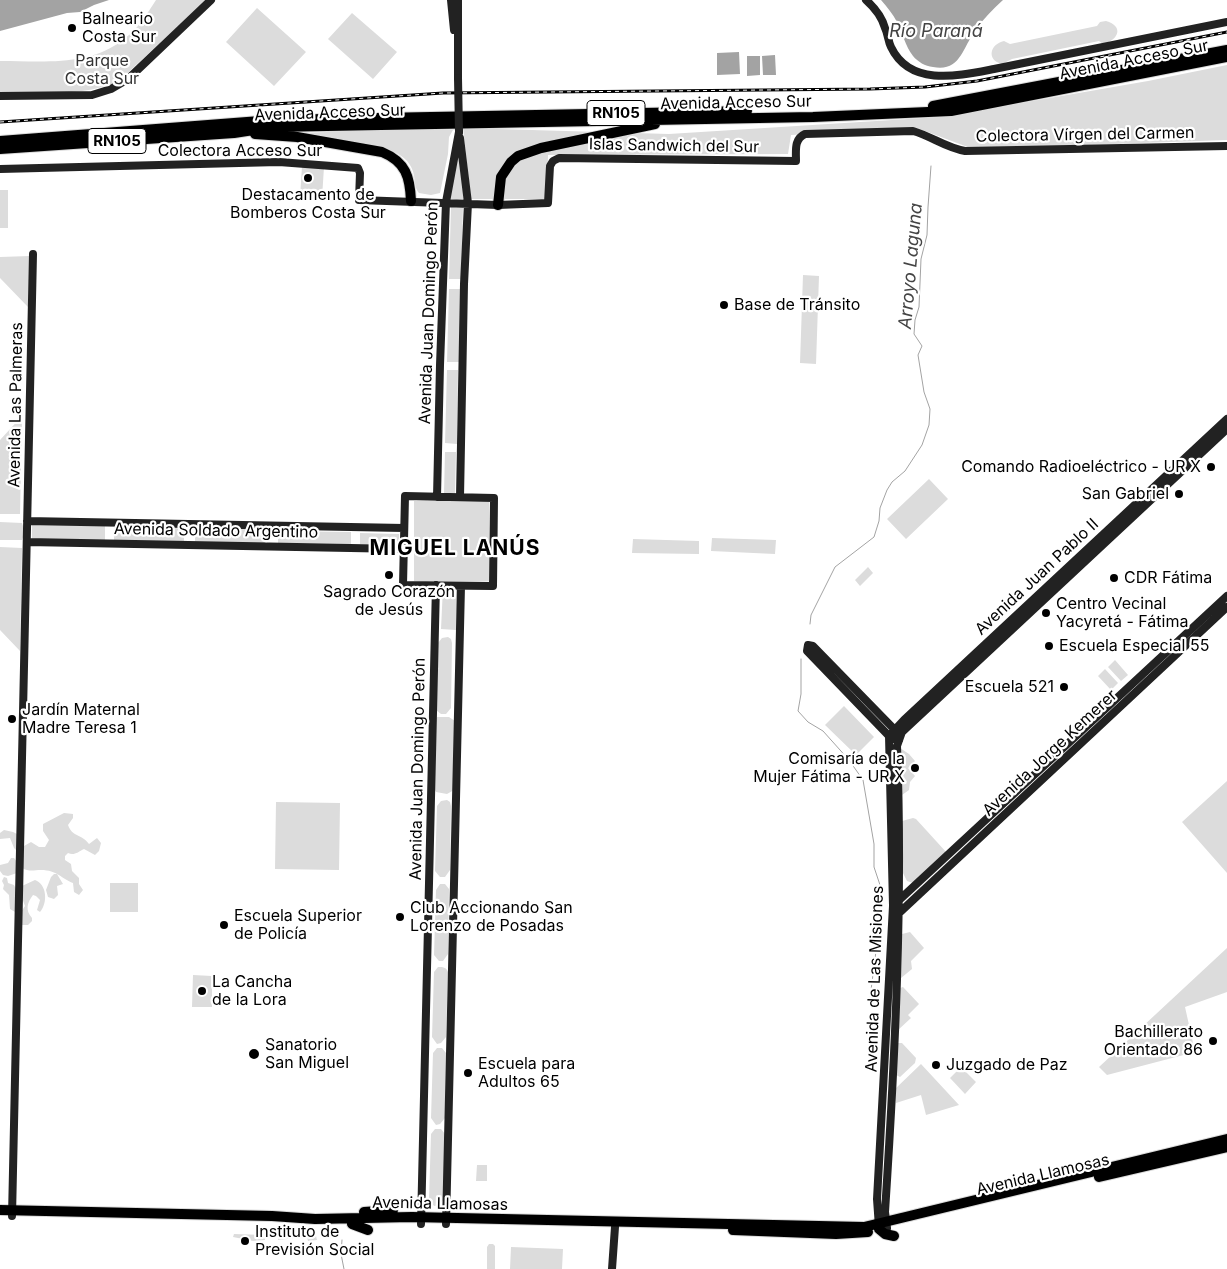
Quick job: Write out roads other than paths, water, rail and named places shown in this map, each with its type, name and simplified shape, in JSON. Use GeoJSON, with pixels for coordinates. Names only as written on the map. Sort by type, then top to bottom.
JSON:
{"type":"FeatureCollection","features":[{"type":"Feature","properties":{"kind":"highway","name":"Avenida Acceso Sur"},"geometry":{"type":"LineString","coordinates":[[0,141],[273,120],[652,112],[811,111],[921,107],[947,104],[1227,50]]}},
{"type":"Feature","properties":{"kind":"highway","name":"Avenida Acceso Sur"},"geometry":{"type":"LineString","coordinates":[[0,148],[234,133],[273,128],[822,117],[951,111],[1227,57]]}},
{"type":"Feature","properties":{"kind":"highway"},"geometry":{"type":"LineString","coordinates":[[498,205],[501,177],[511,162],[526,152],[676,120]]}},
{"type":"Feature","properties":{"kind":"highway"},"geometry":{"type":"LineString","coordinates":[[234,133],[297,137],[390,155],[404,168],[409,177],[411,201]]}},
{"type":"Feature","properties":{"kind":"highway"},"geometry":{"type":"LineString","coordinates":[[885,1227],[1227,1139]]}},
{"type":"Feature","properties":{"kind":"highway","name":"Avenida Llamosas"},"geometry":{"type":"LineString","coordinates":[[446,1221],[845,1234],[866,1232],[1227,1147]]}},
{"type":"Feature","properties":{"kind":"highway","name":"Avenida Llamosas"},"geometry":{"type":"LineString","coordinates":[[0,1210],[12,1213],[315,1225],[421,1221]]}},
{"type":"Feature","properties":{"kind":"highway"},"geometry":{"type":"LineString","coordinates":[[306,1218],[322,1214],[393,1210]]}},
{"type":"Feature","properties":{"kind":"highway","name":"Avenida Llamosas"},"geometry":{"type":"LineString","coordinates":[[0,1216],[12,1213],[885,1227]]}},
{"type":"Feature","properties":{"kind":"highway"},"geometry":{"type":"LineString","coordinates":[[352,1224],[368,1230]]}},
{"type":"Feature","properties":{"kind":"main road"},"geometry":{"type":"LineString","coordinates":[[0,96],[92,95],[112,89],[128,79],[211,0]]}},
{"type":"Feature","properties":{"kind":"main road"},"geometry":{"type":"LineString","coordinates":[[451,0],[457,52]]}},
{"type":"Feature","properties":{"kind":"main road"},"geometry":{"type":"LineString","coordinates":[[457,52],[458,0]]}},
{"type":"Feature","properties":{"kind":"main road"},"geometry":{"type":"LineString","coordinates":[[866,0],[878,13],[896,56],[913,70],[933,76],[955,76],[994,69],[1227,22]]}},
{"type":"Feature","properties":{"kind":"main road","name":"Avenida Juan Domingo Perón"},"geometry":{"type":"LineString","coordinates":[[457,52],[459,132],[468,204],[464,284],[460,497]]}},
{"type":"Feature","properties":{"kind":"main road","name":"Colectora Vírgen del Carmen"},"geometry":{"type":"LineString","coordinates":[[796,161],[797,141],[805,134],[903,131],[922,134],[954,149],[965,151],[1227,146]]}},
{"type":"Feature","properties":{"kind":"main road","name":"Avenida Juan Domingo Perón"},"geometry":{"type":"LineString","coordinates":[[437,496],[446,202],[459,132]]}},
{"type":"Feature","properties":{"kind":"main road","name":"Islas Sandwich del Sur"},"geometry":{"type":"LineString","coordinates":[[498,205],[548,203],[550,166],[553,161],[559,158],[796,161]]}},
{"type":"Feature","properties":{"kind":"main road","name":"Colectora Acceso Sur"},"geometry":{"type":"LineString","coordinates":[[0,169],[278,162],[355,167],[358,168],[360,173],[359,200],[411,201]]}},
{"type":"Feature","properties":{"kind":"main road"},"geometry":{"type":"LineString","coordinates":[[411,201],[498,205]]}},
{"type":"Feature","properties":{"kind":"main road","name":"Avenida Las Palmeras"},"geometry":{"type":"LineString","coordinates":[[12,1213],[33,254]]}},
{"type":"Feature","properties":{"kind":"main road","name":"Avenida Juan Pablo II"},"geometry":{"type":"LineString","coordinates":[[892,732],[1227,419]]}},
{"type":"Feature","properties":{"kind":"main road","name":"Avenida Juan Pablo II"},"geometry":{"type":"LineString","coordinates":[[899,740],[902,732],[1227,429]]}},
{"type":"Feature","properties":{"kind":"main road"},"geometry":{"type":"LineString","coordinates":[[405,496],[437,496],[494,498],[493,586],[403,585],[405,496]]}},
{"type":"Feature","properties":{"kind":"main road","name":"Avenida Soldado Argentino"},"geometry":{"type":"LineString","coordinates":[[27,522],[404,528]]}},
{"type":"Feature","properties":{"kind":"main road","name":"Avenida Soldado Argentino"},"geometry":{"type":"LineString","coordinates":[[27,542],[404,549]]}},
{"type":"Feature","properties":{"kind":"main road","name":"Avenida Juan Domingo Perón"},"geometry":{"type":"LineString","coordinates":[[421,1221],[436,585]]}},
{"type":"Feature","properties":{"kind":"main road"},"geometry":{"type":"LineString","coordinates":[[446,1221],[461,586]]}},
{"type":"Feature","properties":{"kind":"main road","name":"Avenida Jorge Kemerer"},"geometry":{"type":"LineString","coordinates":[[896,903],[1227,596]]}},
{"type":"Feature","properties":{"kind":"main road","name":"Avenida Jorge Kemerer"},"geometry":{"type":"LineString","coordinates":[[895,916],[1227,608]]}},
{"type":"Feature","properties":{"kind":"main road"},"geometry":{"type":"LineString","coordinates":[[892,732],[814,646],[808,645],[807,652],[892,732],[897,734],[899,740]]}},
{"type":"Feature","properties":{"kind":"main road","name":"Avenida de Las Misiones"},"geometry":{"type":"LineString","coordinates":[[892,732],[896,903]]}},
{"type":"Feature","properties":{"kind":"main road","name":"Avenida de Las Misiones"},"geometry":{"type":"LineString","coordinates":[[885,1227],[893,1093],[897,746],[899,740]]}},
{"type":"Feature","properties":{"kind":"main road"},"geometry":{"type":"LineString","coordinates":[[612,1269],[615,1227]]}},
{"type":"Feature","properties":{"kind":"water"},"geometry":{"type":"Polygon","coordinates":[[[0,0],[109,0],[80,12],[67,13],[0,31],[0,0]]]}},
{"type":"Feature","properties":{"kind":"water","name":"Río Paraná"},"geometry":{"type":"Polygon","coordinates":[[[881,0],[1003,0],[978,27],[955,63],[942,68],[924,65],[913,56],[895,19],[881,0]]]}},
{"type":"Feature","properties":{"kind":"water"},"geometry":{"type":"Polygon","coordinates":[[[739,52],[740,74],[717,75],[717,53],[739,52]]]}},
{"type":"Feature","properties":{"kind":"water"},"geometry":{"type":"Polygon","coordinates":[[[775,55],[776,75],[763,75],[762,56],[775,55]]]}},
{"type":"Feature","properties":{"kind":"water"},"geometry":{"type":"Polygon","coordinates":[[[747,56],[760,56],[760,75],[747,76],[747,56]]]}},
{"type":"Feature","properties":{"kind":"waterway","name":"Arroyo Laguna"},"geometry":{"type":"LineString","coordinates":[[810,624],[811,615],[835,567],[874,537],[879,521],[880,508],[887,490],[892,482],[905,471],[922,445],[929,425],[930,409],[924,392],[918,355],[922,346],[914,334],[915,320],[919,307],[921,259],[927,235],[931,166]]}},
{"type":"Feature","properties":{"kind":"waterway","name":"Arroyo Laguna"},"geometry":{"type":"LineString","coordinates":[[801,659],[801,694],[798,711],[808,722],[823,731],[849,760],[863,780],[874,844],[874,867],[880,885],[882,904],[870,998],[874,1005]]}},
{"type":"Feature","properties":{"kind":"waterway"},"geometry":{"type":"LineString","coordinates":[[342,1240],[341,1254],[344,1269]]}},
{"type":"Feature","properties":{"kind":"railway"},"geometry":{"type":"LineString","coordinates":[[0,122],[443,93],[925,87],[977,81],[1227,32]]}},
{"type":"Feature","properties":{"kind":"place","name":"Balneario Costa Sur"},"geometry":{"type":"Point","coordinates":[72,28]}},
{"type":"Feature","properties":{"kind":"place","name":"Destacamento de Bomberos Costa Sur"},"geometry":{"type":"Point","coordinates":[308,178]}},
{"type":"Feature","properties":{"kind":"place","name":"Base de Tránsito"},"geometry":{"type":"Point","coordinates":[724,305]}},
{"type":"Feature","properties":{"kind":"place","name":"Comando Radioeléctrico - UR X"},"geometry":{"type":"Point","coordinates":[1211,467]}},
{"type":"Feature","properties":{"kind":"place","name":"San Gabriel"},"geometry":{"type":"Point","coordinates":[1179,494]}},
{"type":"Feature","properties":{"kind":"place","name":"Sagrado Corazón de Jesús"},"geometry":{"type":"Point","coordinates":[389,575]}},
{"type":"Feature","properties":{"kind":"place","name":"CDR Fátima"},"geometry":{"type":"Point","coordinates":[1114,578]}},
{"type":"Feature","properties":{"kind":"place","name":"Centro Vecinal Yacyretá - Fátima"},"geometry":{"type":"Point","coordinates":[1046,613]}},
{"type":"Feature","properties":{"kind":"place","name":"Escuela Especial 55"},"geometry":{"type":"Point","coordinates":[1049,646]}},
{"type":"Feature","properties":{"kind":"place","name":"Escuela 521"},"geometry":{"type":"Point","coordinates":[1064,687]}},
{"type":"Feature","properties":{"kind":"place","name":"Jardín Maternal Madre Teresa 1"},"geometry":{"type":"Point","coordinates":[12,719]}},
{"type":"Feature","properties":{"kind":"place","name":"Comisaría de la Mujer Fátima - UR X"},"geometry":{"type":"Point","coordinates":[915,768]}},
{"type":"Feature","properties":{"kind":"place","name":"Club Accionando San Lorenzo de Posadas"},"geometry":{"type":"Point","coordinates":[400,917]}},
{"type":"Feature","properties":{"kind":"place","name":"Escuela Superior de Policía"},"geometry":{"type":"Point","coordinates":[224,925]}},
{"type":"Feature","properties":{"kind":"place","name":"La Cancha de la Lora"},"geometry":{"type":"Point","coordinates":[202,991]}},
{"type":"Feature","properties":{"kind":"place","name":"Bachillerato Orientado 86"},"geometry":{"type":"Point","coordinates":[1213,1041]}},
{"type":"Feature","properties":{"kind":"place","name":"Sanatorio San Miguel"},"geometry":{"type":"Point","coordinates":[254,1054]}},
{"type":"Feature","properties":{"kind":"place","name":"Juzgado de Paz"},"geometry":{"type":"Point","coordinates":[936,1065]}},
{"type":"Feature","properties":{"kind":"place","name":"Escuela para Adultos 65"},"geometry":{"type":"Point","coordinates":[468,1073]}},
{"type":"Feature","properties":{"kind":"place","name":"Instituto de Previsión Social"},"geometry":{"type":"Point","coordinates":[245,1241]}},
{"type":"Feature","properties":{"kind":"district","name":"MIGUEL LANÚS"},"geometry":{"type":"Point","coordinates":[455,549]}},
{"type":"Feature","properties":{"kind":"park label","name":"Parque Costa Sur"},"geometry":{"type":"Point","coordinates":[102,70]}}]}
